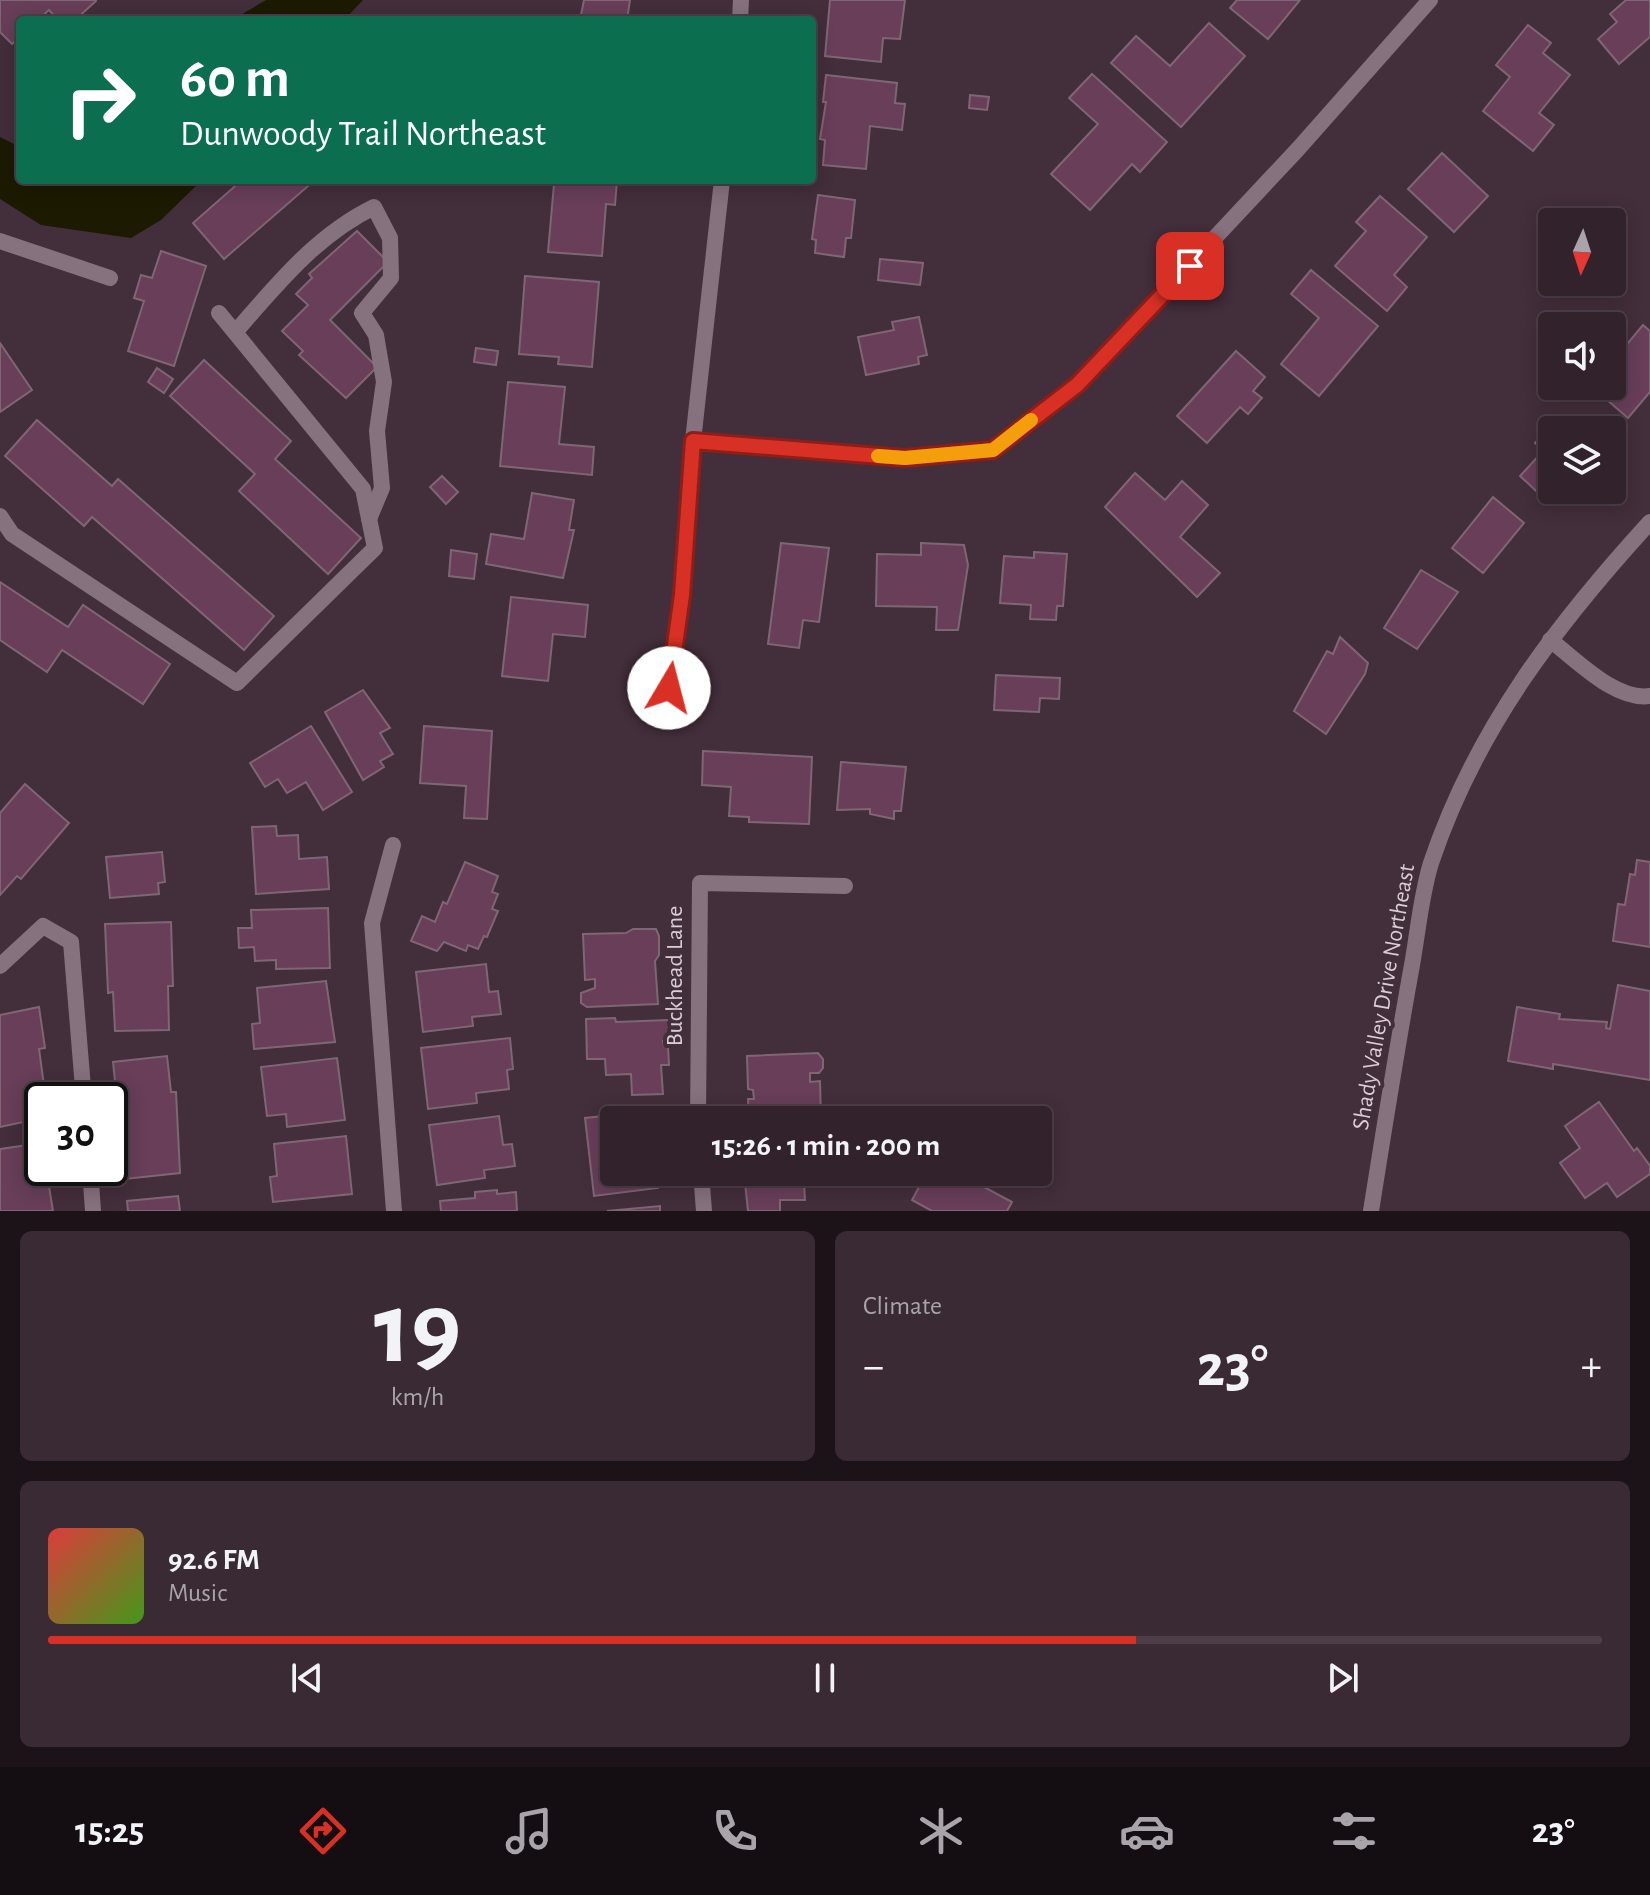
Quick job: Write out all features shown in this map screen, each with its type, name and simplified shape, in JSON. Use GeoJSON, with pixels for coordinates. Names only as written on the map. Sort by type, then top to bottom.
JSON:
{"type":"FeatureCollection","features":[{"type":"Feature","properties":{"kind":"street"},"geometry":{"type":"LineString","coordinates":[[693,441],[905,458],[993,450],[1077,385],[1298,149],[1430,0]]}},
{"type":"Feature","properties":{"kind":"street"},"geometry":{"type":"LineString","coordinates":[[669,688],[682,595],[693,441],[722,184]]}},
{"type":"Feature","properties":{"kind":"street"},"geometry":{"type":"LineString","coordinates":[[237,330],[296,262],[352,218],[374,207],[390,238],[391,278],[362,313],[376,335],[384,382],[377,431],[382,488],[369,519]]}},
{"type":"Feature","properties":{"kind":"street"},"geometry":{"type":"LineString","coordinates":[[0,241],[110,278]]}},
{"type":"Feature","properties":{"kind":"street"},"geometry":{"type":"LineString","coordinates":[[0,516],[12,534],[237,683],[375,548],[363,489],[237,330],[219,313]]}},
{"type":"Feature","properties":{"kind":"street","name":"Shady Valley Drive Northeast"},"geometry":{"type":"LineString","coordinates":[[1371,1211],[1430,866],[1481,744],[1579,600],[1650,522]]}},
{"type":"Feature","properties":{"kind":"street"},"geometry":{"type":"LineString","coordinates":[[1550,640],[1612,686],[1635,698],[1650,696]]}},
{"type":"Feature","properties":{"kind":"street"},"geometry":{"type":"LineString","coordinates":[[393,845],[372,923],[394,1211]]}},
{"type":"Feature","properties":{"kind":"street","name":"Buckhead Lane"},"geometry":{"type":"LineString","coordinates":[[698,1106],[700,883],[845,886]]}},
{"type":"Feature","properties":{"kind":"street"},"geometry":{"type":"LineString","coordinates":[[0,966],[43,926],[71,942],[83,1082]]}},
{"type":"Feature","properties":{"kind":"street"},"geometry":{"type":"LineString","coordinates":[[91,1186],[93,1211]]}},
{"type":"Feature","properties":{"kind":"street"},"geometry":{"type":"LineString","coordinates":[[702,1186],[704,1211]]}},
{"type":"Feature","properties":{"kind":"shaded area"},"geometry":{"type":"Polygon","coordinates":[[[266,0],[363,0],[348,16],[239,16],[266,0]]]}},
{"type":"Feature","properties":{"kind":"shaded area"},"geometry":{"type":"Polygon","coordinates":[[[0,137],[16,145],[16,184],[198,184],[161,220],[131,238],[41,225],[0,199],[0,137]]]}},
{"type":"Feature","properties":{"kind":"building"},"geometry":{"type":"Polygon","coordinates":[[[0,0],[96,1],[79,16],[54,16],[49,10],[42,16],[16,16],[16,40],[12,44],[0,32],[0,0]]]}},
{"type":"Feature","properties":{"kind":"building"},"geometry":{"type":"Polygon","coordinates":[[[584,0],[630,0],[628,16],[581,16],[584,0]]]}},
{"type":"Feature","properties":{"kind":"building"},"geometry":{"type":"Polygon","coordinates":[[[830,0],[905,0],[900,39],[883,38],[881,62],[825,56],[830,0]]]}},
{"type":"Feature","properties":{"kind":"building"},"geometry":{"type":"Polygon","coordinates":[[[1237,0],[1300,0],[1268,39],[1230,8],[1237,0]]]}},
{"type":"Feature","properties":{"kind":"building"},"geometry":{"type":"Polygon","coordinates":[[[1626,0],[1650,0],[1650,37],[1619,64],[1598,39],[1617,22],[1610,14],[1626,0]]]}},
{"type":"Feature","properties":{"kind":"building"},"geometry":{"type":"Polygon","coordinates":[[[1209,23],[1245,56],[1181,127],[1111,63],[1136,36],[1170,66],[1209,23]]]}},
{"type":"Feature","properties":{"kind":"building"},"geometry":{"type":"Polygon","coordinates":[[[1528,25],[1551,43],[1543,53],[1570,75],[1539,113],[1554,125],[1533,151],[1483,111],[1510,77],[1496,65],[1528,25]]]}},
{"type":"Feature","properties":{"kind":"building"},"geometry":{"type":"Polygon","coordinates":[[[1092,74],[1167,142],[1140,172],[1132,164],[1090,210],[1051,174],[1098,124],[1069,98],[1092,74]]]}},
{"type":"Feature","properties":{"kind":"building"},"geometry":{"type":"Polygon","coordinates":[[[826,75],[897,83],[895,103],[905,104],[902,130],[870,126],[866,169],[823,165],[825,140],[820,139],[826,102],[823,102],[826,75]]]}},
{"type":"Feature","properties":{"kind":"building"},"geometry":{"type":"Polygon","coordinates":[[[970,95],[989,97],[987,110],[969,108],[970,95]]]}},
{"type":"Feature","properties":{"kind":"building"},"geometry":{"type":"Polygon","coordinates":[[[1442,153],[1488,196],[1454,232],[1408,189],[1442,153]]]}},
{"type":"Feature","properties":{"kind":"building"},"geometry":{"type":"Polygon","coordinates":[[[237,184],[310,184],[224,259],[193,223],[237,184]]]}},
{"type":"Feature","properties":{"kind":"building"},"geometry":{"type":"Polygon","coordinates":[[[554,184],[617,184],[615,205],[606,204],[602,256],[548,252],[554,184]]]}},
{"type":"Feature","properties":{"kind":"building"},"geometry":{"type":"Polygon","coordinates":[[[818,195],[855,200],[851,238],[846,238],[844,257],[815,253],[816,240],[812,239],[818,195]]]}},
{"type":"Feature","properties":{"kind":"building"},"geometry":{"type":"Polygon","coordinates":[[[1380,196],[1427,237],[1394,275],[1407,287],[1387,311],[1335,266],[1366,231],[1356,222],[1380,196]]]}},
{"type":"Feature","properties":{"kind":"building"},"geometry":{"type":"Polygon","coordinates":[[[357,231],[388,262],[330,320],[377,367],[346,398],[299,355],[303,351],[282,331],[308,305],[296,294],[312,278],[309,274],[357,231]]]}},
{"type":"Feature","properties":{"kind":"building"},"geometry":{"type":"Polygon","coordinates":[[[161,251],[206,266],[174,366],[128,351],[144,301],[134,298],[141,275],[152,278],[161,251]]]}},
{"type":"Feature","properties":{"kind":"building"},"geometry":{"type":"Polygon","coordinates":[[[880,259],[923,263],[920,285],[878,280],[880,259]]]}},
{"type":"Feature","properties":{"kind":"building"},"geometry":{"type":"Polygon","coordinates":[[[1311,270],[1378,326],[1319,396],[1281,364],[1319,318],[1291,294],[1311,270]]]}},
{"type":"Feature","properties":{"kind":"building"},"geometry":{"type":"Polygon","coordinates":[[[525,276],[599,282],[592,367],[558,364],[559,357],[519,354],[525,276]]]}},
{"type":"Feature","properties":{"kind":"building"},"geometry":{"type":"Polygon","coordinates":[[[919,317],[927,355],[918,357],[919,364],[866,375],[858,337],[894,330],[892,322],[919,317]]]}},
{"type":"Feature","properties":{"kind":"building"},"geometry":{"type":"Polygon","coordinates":[[[1643,325],[1650,331],[1650,392],[1628,418],[1607,400],[1626,400],[1626,345],[1643,325]]]}},
{"type":"Feature","properties":{"kind":"building"},"geometry":{"type":"Polygon","coordinates":[[[0,343],[32,390],[0,412],[0,343]]]}},
{"type":"Feature","properties":{"kind":"building"},"geometry":{"type":"Polygon","coordinates":[[[476,348],[498,351],[496,365],[474,362],[476,348]]]}},
{"type":"Feature","properties":{"kind":"building"},"geometry":{"type":"Polygon","coordinates":[[[1236,351],[1265,377],[1253,391],[1262,398],[1248,414],[1240,407],[1207,443],[1177,416],[1236,351]]]}},
{"type":"Feature","properties":{"kind":"building"},"geometry":{"type":"Polygon","coordinates":[[[204,360],[291,441],[275,459],[361,538],[328,574],[239,491],[255,474],[170,396],[204,360]]]}},
{"type":"Feature","properties":{"kind":"building"},"geometry":{"type":"Polygon","coordinates":[[[157,368],[173,379],[164,393],[148,382],[157,368]]]}},
{"type":"Feature","properties":{"kind":"building"},"geometry":{"type":"Polygon","coordinates":[[[508,382],[565,387],[559,444],[594,447],[592,475],[500,466],[508,382]]]}},
{"type":"Feature","properties":{"kind":"building"},"geometry":{"type":"Polygon","coordinates":[[[37,420],[112,486],[118,479],[274,616],[244,650],[92,517],[84,526],[5,456],[37,420]]]}},
{"type":"Feature","properties":{"kind":"building"},"geometry":{"type":"Polygon","coordinates":[[[1538,456],[1538,493],[1520,476],[1538,456]]]}},
{"type":"Feature","properties":{"kind":"building"},"geometry":{"type":"Polygon","coordinates":[[[1135,473],[1165,500],[1182,481],[1208,505],[1180,537],[1220,573],[1197,597],[1105,507],[1135,473]]]}},
{"type":"Feature","properties":{"kind":"building"},"geometry":{"type":"Polygon","coordinates":[[[442,476],[458,492],[446,504],[430,487],[442,476]]]}},
{"type":"Feature","properties":{"kind":"building"},"geometry":{"type":"Polygon","coordinates":[[[532,493],[574,500],[569,530],[574,530],[563,578],[486,564],[491,534],[524,539],[532,493]]]}},
{"type":"Feature","properties":{"kind":"building"},"geometry":{"type":"Polygon","coordinates":[[[1493,497],[1524,523],[1483,573],[1452,548],[1493,497]]]}},
{"type":"Feature","properties":{"kind":"building"},"geometry":{"type":"Polygon","coordinates":[[[781,543],[829,548],[819,622],[803,620],[799,648],[768,644],[781,543]]]}},
{"type":"Feature","properties":{"kind":"building"},"geometry":{"type":"Polygon","coordinates":[[[921,543],[964,545],[968,565],[958,630],[936,630],[937,607],[876,606],[877,554],[921,555],[921,543]]]}},
{"type":"Feature","properties":{"kind":"building"},"geometry":{"type":"Polygon","coordinates":[[[451,550],[477,554],[474,579],[449,576],[451,550]]]}},
{"type":"Feature","properties":{"kind":"building"},"geometry":{"type":"Polygon","coordinates":[[[1034,552],[1067,554],[1063,606],[1057,606],[1056,620],[1030,619],[1031,605],[1000,603],[1004,556],[1034,558],[1034,552]]]}},
{"type":"Feature","properties":{"kind":"building"},"geometry":{"type":"Polygon","coordinates":[[[1421,570],[1458,592],[1417,649],[1384,628],[1421,570]]]}},
{"type":"Feature","properties":{"kind":"building"},"geometry":{"type":"Polygon","coordinates":[[[0,582],[68,627],[83,605],[170,664],[143,704],[62,650],[47,672],[0,640],[0,582]]]}},
{"type":"Feature","properties":{"kind":"building"},"geometry":{"type":"Polygon","coordinates":[[[511,597],[588,605],[585,637],[553,634],[548,681],[502,676],[511,597]]]}},
{"type":"Feature","properties":{"kind":"building"},"geometry":{"type":"Polygon","coordinates":[[[1340,637],[1368,663],[1365,674],[1326,734],[1294,711],[1327,651],[1333,654],[1340,637]]]}},
{"type":"Feature","properties":{"kind":"building"},"geometry":{"type":"Polygon","coordinates":[[[996,675],[1060,678],[1059,699],[1040,698],[1039,712],[994,710],[996,675]]]}},
{"type":"Feature","properties":{"kind":"building"},"geometry":{"type":"Polygon","coordinates":[[[363,690],[390,728],[380,733],[393,754],[380,761],[384,767],[363,780],[325,712],[363,690]]]}},
{"type":"Feature","properties":{"kind":"building"},"geometry":{"type":"Polygon","coordinates":[[[311,726],[352,792],[323,810],[306,782],[287,793],[278,779],[265,787],[250,763],[311,726]]]}},
{"type":"Feature","properties":{"kind":"building"},"geometry":{"type":"Polygon","coordinates":[[[424,726],[492,731],[487,819],[464,818],[466,786],[420,783],[424,726]]]}},
{"type":"Feature","properties":{"kind":"building"},"geometry":{"type":"Polygon","coordinates":[[[703,751],[812,757],[809,824],[749,822],[749,817],[729,816],[731,787],[702,785],[703,751]]]}},
{"type":"Feature","properties":{"kind":"building"},"geometry":{"type":"Polygon","coordinates":[[[841,762],[906,767],[901,811],[894,811],[894,819],[870,814],[870,809],[837,810],[841,762]]]}},
{"type":"Feature","properties":{"kind":"building"},"geometry":{"type":"Polygon","coordinates":[[[25,784],[69,823],[21,879],[17,876],[0,895],[0,813],[25,784]]]}},
{"type":"Feature","properties":{"kind":"building"},"geometry":{"type":"Polygon","coordinates":[[[276,826],[277,836],[298,835],[299,859],[327,857],[329,889],[256,894],[252,827],[276,826]]]}},
{"type":"Feature","properties":{"kind":"building"},"geometry":{"type":"Polygon","coordinates":[[[162,852],[165,882],[158,883],[159,894],[110,898],[106,857],[162,852]]]}},
{"type":"Feature","properties":{"kind":"building"},"geometry":{"type":"Polygon","coordinates":[[[1637,860],[1650,862],[1650,947],[1613,941],[1618,904],[1625,905],[1630,874],[1635,875],[1637,860]]]}},
{"type":"Feature","properties":{"kind":"building"},"geometry":{"type":"Polygon","coordinates":[[[465,862],[498,876],[492,892],[498,894],[492,909],[498,911],[487,937],[484,936],[478,949],[468,945],[466,951],[444,942],[437,951],[411,941],[422,916],[435,922],[443,902],[447,904],[465,862]]]}},
{"type":"Feature","properties":{"kind":"building"},"geometry":{"type":"Polygon","coordinates":[[[328,908],[330,968],[276,969],[276,960],[255,961],[254,947],[239,948],[238,928],[252,928],[251,910],[328,908]]]}},
{"type":"Feature","properties":{"kind":"building"},"geometry":{"type":"Polygon","coordinates":[[[171,922],[173,986],[168,986],[169,1030],[115,1031],[113,992],[108,993],[105,924],[171,922]]]}},
{"type":"Feature","properties":{"kind":"building"},"geometry":{"type":"Polygon","coordinates":[[[633,929],[656,929],[659,936],[659,955],[655,961],[658,1004],[587,1007],[581,1003],[581,993],[595,988],[595,979],[585,980],[583,934],[626,933],[633,929]]]}},
{"type":"Feature","properties":{"kind":"building"},"geometry":{"type":"Polygon","coordinates":[[[486,964],[489,992],[498,991],[501,1014],[472,1017],[473,1026],[423,1032],[416,972],[486,964]]]}},
{"type":"Feature","properties":{"kind":"building"},"geometry":{"type":"Polygon","coordinates":[[[326,981],[335,1042],[254,1049],[252,1024],[260,1023],[257,988],[326,981]]]}},
{"type":"Feature","properties":{"kind":"building"},"geometry":{"type":"Polygon","coordinates":[[[1618,985],[1650,991],[1650,1080],[1553,1064],[1553,1069],[1508,1061],[1517,1007],[1560,1014],[1559,1019],[1607,1022],[1606,1028],[1610,1029],[1618,985]]]}},
{"type":"Feature","properties":{"kind":"building"},"geometry":{"type":"Polygon","coordinates":[[[39,1007],[45,1048],[39,1049],[44,1082],[24,1082],[24,1122],[0,1127],[0,1015],[39,1007]]]}},
{"type":"Feature","properties":{"kind":"building"},"geometry":{"type":"Polygon","coordinates":[[[615,1018],[616,1022],[668,1020],[669,1041],[663,1041],[664,1046],[668,1046],[669,1065],[661,1065],[663,1094],[632,1095],[631,1074],[606,1075],[605,1059],[587,1059],[586,1019],[615,1018]]]}},
{"type":"Feature","properties":{"kind":"building"},"geometry":{"type":"Polygon","coordinates":[[[510,1038],[513,1069],[507,1070],[509,1089],[476,1093],[477,1103],[428,1109],[421,1048],[510,1038]]]}},
{"type":"Feature","properties":{"kind":"building"},"geometry":{"type":"Polygon","coordinates":[[[818,1053],[823,1059],[823,1068],[819,1073],[810,1073],[810,1082],[820,1081],[821,1106],[748,1106],[748,1099],[754,1099],[753,1090],[748,1089],[747,1056],[818,1053]]]}},
{"type":"Feature","properties":{"kind":"building"},"geometry":{"type":"Polygon","coordinates":[[[167,1056],[171,1092],[176,1092],[180,1173],[128,1179],[128,1082],[115,1082],[113,1062],[167,1056]]]}},
{"type":"Feature","properties":{"kind":"building"},"geometry":{"type":"Polygon","coordinates":[[[337,1058],[345,1120],[287,1127],[286,1114],[267,1116],[261,1067],[337,1058]]]}},
{"type":"Feature","properties":{"kind":"building"},"geometry":{"type":"Polygon","coordinates":[[[1599,1102],[1634,1151],[1637,1148],[1650,1166],[1650,1174],[1617,1197],[1607,1183],[1585,1198],[1560,1163],[1580,1148],[1565,1126],[1599,1102]]]}},
{"type":"Feature","properties":{"kind":"building"},"geometry":{"type":"Polygon","coordinates":[[[499,1116],[503,1145],[512,1144],[515,1166],[484,1170],[485,1178],[437,1185],[429,1125],[499,1116]]]}},
{"type":"Feature","properties":{"kind":"building"},"geometry":{"type":"Polygon","coordinates":[[[600,1116],[600,1186],[658,1188],[594,1196],[585,1118],[600,1116]]]}},
{"type":"Feature","properties":{"kind":"building"},"geometry":{"type":"Polygon","coordinates":[[[346,1136],[352,1194],[273,1202],[270,1177],[277,1176],[274,1144],[346,1136]]]}},
{"type":"Feature","properties":{"kind":"building"},"geometry":{"type":"Polygon","coordinates":[[[24,1146],[24,1186],[49,1186],[53,1211],[0,1211],[0,1149],[24,1146]]]}},
{"type":"Feature","properties":{"kind":"building"},"geometry":{"type":"Polygon","coordinates":[[[745,1186],[804,1186],[805,1200],[780,1200],[780,1211],[748,1211],[745,1186]]]}},
{"type":"Feature","properties":{"kind":"building"},"geometry":{"type":"Polygon","coordinates":[[[920,1186],[982,1186],[1012,1202],[1007,1211],[932,1211],[912,1200],[920,1186]]]}},
{"type":"Feature","properties":{"kind":"building"},"geometry":{"type":"Polygon","coordinates":[[[497,1190],[497,1194],[516,1192],[517,1211],[441,1211],[440,1201],[475,1198],[475,1192],[497,1190]]]}},
{"type":"Feature","properties":{"kind":"building"},"geometry":{"type":"Polygon","coordinates":[[[178,1196],[180,1211],[128,1211],[127,1201],[178,1196]]]}},
{"type":"Feature","properties":{"kind":"building"},"geometry":{"type":"Polygon","coordinates":[[[660,1206],[660,1211],[607,1211],[660,1206]]]}},
{"type":"Feature","properties":{"kind":"slow traffic"},"geometry":{"type":"LineString","coordinates":[[878,456],[905,458],[993,450],[1031,420]]}},
{"type":"Feature","properties":{"kind":"route"},"geometry":{"type":"LineString","coordinates":[[669,688],[682,595],[693,441],[905,458],[993,450],[1077,385],[1190,266]]}}]}
